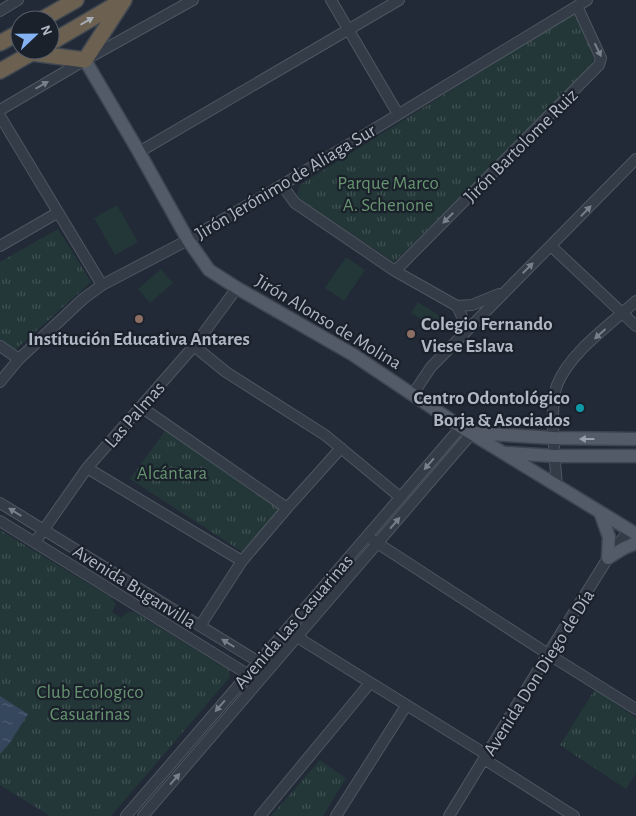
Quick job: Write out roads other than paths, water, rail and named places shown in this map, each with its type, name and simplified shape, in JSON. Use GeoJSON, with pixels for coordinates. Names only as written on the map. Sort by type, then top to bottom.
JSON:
{"type":"FeatureCollection","features":[{"type":"Feature","properties":{"kind":"highway"},"geometry":{"type":"LineString","coordinates":[[58,10],[76,0]]}},
{"type":"Feature","properties":{"kind":"highway"},"geometry":{"type":"LineString","coordinates":[[60,36],[124,0]]}},
{"type":"Feature","properties":{"kind":"highway"},"geometry":{"type":"LineString","coordinates":[[60,56],[85,60],[124,0]]}},
{"type":"Feature","properties":{"kind":"highway"},"geometry":{"type":"LineString","coordinates":[[0,71],[20,60]]}},
{"type":"Feature","properties":{"kind":"main road","name":"Jirón Alonso de Molina"},"geometry":{"type":"LineString","coordinates":[[85,60],[188,240],[209,270],[352,354],[460,427],[632,532]]}},
{"type":"Feature","properties":{"kind":"main road"},"geometry":{"type":"LineString","coordinates":[[472,433],[554,438],[636,439]]}},
{"type":"Feature","properties":{"kind":"main road"},"geometry":{"type":"LineString","coordinates":[[503,453],[555,456],[636,456]]}},
{"type":"Feature","properties":{"kind":"main road"},"geometry":{"type":"LineString","coordinates":[[600,512],[608,537],[608,558]]}},
{"type":"Feature","properties":{"kind":"main road"},"geometry":{"type":"LineString","coordinates":[[608,558],[636,543]]}},
{"type":"Feature","properties":{"kind":"street"},"geometry":{"type":"LineString","coordinates":[[0,11],[18,0]]}},
{"type":"Feature","properties":{"kind":"street"},"geometry":{"type":"LineString","coordinates":[[0,110],[193,0]]}},
{"type":"Feature","properties":{"kind":"street"},"geometry":{"type":"LineString","coordinates":[[332,0],[398,114]]}},
{"type":"Feature","properties":{"kind":"street"},"geometry":{"type":"LineString","coordinates":[[139,152],[399,0]]}},
{"type":"Feature","properties":{"kind":"street","name":"Jirón Jerónimo de Aliaga Sur"},"geometry":{"type":"LineString","coordinates":[[0,382],[19,358],[83,299],[102,286],[188,240],[282,186],[587,0]]}},
{"type":"Feature","properties":{"kind":"street","name":"Jirón Bartolome Ruiz"},"geometry":{"type":"LineString","coordinates":[[395,271],[600,65],[602,58],[577,6]]}},
{"type":"Feature","properties":{"kind":"street"},"geometry":{"type":"LineString","coordinates":[[0,116],[102,286]]}},
{"type":"Feature","properties":{"kind":"street"},"geometry":{"type":"LineString","coordinates":[[413,394],[426,372],[636,159]]}},
{"type":"Feature","properties":{"kind":"street"},"geometry":{"type":"LineString","coordinates":[[282,186],[295,203],[395,271],[457,306],[472,305],[505,292]]}},
{"type":"Feature","properties":{"kind":"street"},"geometry":{"type":"LineString","coordinates":[[0,246],[57,213]]}},
{"type":"Feature","properties":{"kind":"street"},"geometry":{"type":"LineString","coordinates":[[551,246],[636,326]]}},
{"type":"Feature","properties":{"kind":"street","name":"Las Palmas"},"geometry":{"type":"LineString","coordinates":[[34,542],[87,468],[194,346],[237,288]]}},
{"type":"Feature","properties":{"kind":"street"},"geometry":{"type":"LineString","coordinates":[[557,486],[554,406],[558,384],[578,354],[636,301]]}},
{"type":"Feature","properties":{"kind":"street"},"geometry":{"type":"LineString","coordinates":[[457,306],[465,323],[466,331]]}},
{"type":"Feature","properties":{"kind":"street"},"geometry":{"type":"LineString","coordinates":[[0,346],[19,358]]}},
{"type":"Feature","properties":{"kind":"street"},"geometry":{"type":"LineString","coordinates":[[194,346],[226,372],[295,414],[325,435],[400,497]]}},
{"type":"Feature","properties":{"kind":"street"},"geometry":{"type":"LineString","coordinates":[[141,407],[287,508]]}},
{"type":"Feature","properties":{"kind":"street","name":"Avenida Las Casuarinas"},"geometry":{"type":"LineString","coordinates":[[126,816],[460,427]]}},
{"type":"Feature","properties":{"kind":"street","name":"Avenida Las Casuarinas"},"geometry":{"type":"LineString","coordinates":[[143,816],[472,433]]}},
{"type":"Feature","properties":{"kind":"street"},"geometry":{"type":"LineString","coordinates":[[200,626],[242,561],[341,448]]}},
{"type":"Feature","properties":{"kind":"street"},"geometry":{"type":"LineString","coordinates":[[87,468],[242,561]]}},
{"type":"Feature","properties":{"kind":"street","name":"Avenida Buganvilla"},"geometry":{"type":"LineString","coordinates":[[0,503],[269,669]]}},
{"type":"Feature","properties":{"kind":"street","name":"Avenida Buganvilla"},"geometry":{"type":"LineString","coordinates":[[0,521],[259,681]]}},
{"type":"Feature","properties":{"kind":"street","name":"Avenida Don Diego de Día"},"geometry":{"type":"LineString","coordinates":[[449,816],[608,558],[632,532]]}},
{"type":"Feature","properties":{"kind":"street"},"geometry":{"type":"LineString","coordinates":[[366,536],[636,709]]}},
{"type":"Feature","properties":{"kind":"street"},"geometry":{"type":"LineString","coordinates":[[287,628],[574,816]]}},
{"type":"Feature","properties":{"kind":"street"},"geometry":{"type":"LineString","coordinates":[[260,816],[370,683]]}},
{"type":"Feature","properties":{"kind":"street"},"geometry":{"type":"LineString","coordinates":[[336,816],[406,706]]}},
{"type":"Feature","properties":{"kind":"water"},"geometry":{"type":"Polygon","coordinates":[[[0,696],[28,714],[9,744],[0,754],[0,696]]]}},
{"type":"Feature","properties":{"kind":"place","name":"Institución Educativa Antares"},"geometry":{"type":"Point","coordinates":[139,319]}},
{"type":"Feature","properties":{"kind":"place","name":"Colegio Fernando Viese Eslava"},"geometry":{"type":"Point","coordinates":[411,334]}},
{"type":"Feature","properties":{"kind":"place","name":"Centro Odontológico Borja & Asociados"},"geometry":{"type":"Point","coordinates":[580,408]}},
{"type":"Feature","properties":{"kind":"park label","name":"Parque Marco A. Schenone"},"geometry":{"type":"Point","coordinates":[388,193]}},
{"type":"Feature","properties":{"kind":"park label","name":"Alcántara"},"geometry":{"type":"Point","coordinates":[172,472]}},
{"type":"Feature","properties":{"kind":"park label","name":"Club Ecologico Casuarinas"},"geometry":{"type":"Point","coordinates":[90,702]}}]}
